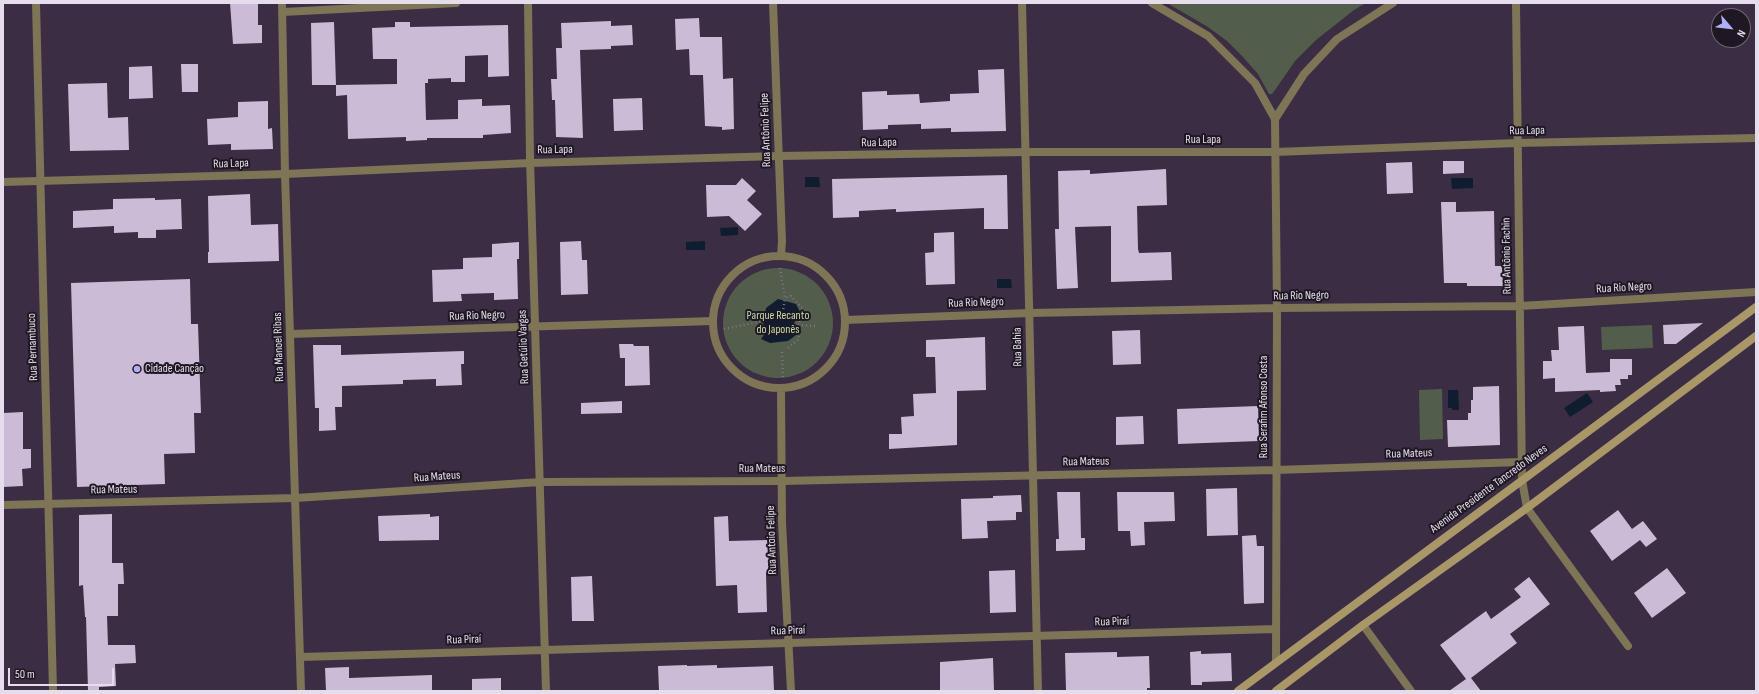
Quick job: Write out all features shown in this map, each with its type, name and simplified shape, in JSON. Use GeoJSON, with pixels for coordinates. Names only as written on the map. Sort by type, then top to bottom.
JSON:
{"type":"FeatureCollection","features":[{"type":"Feature","properties":{"kind":"main road","name":"Avenida Presidente Tancredo Neves"},"geometry":{"type":"LineString","coordinates":[[1238,691],[1756,307]]}},
{"type":"Feature","properties":{"kind":"main road"},"geometry":{"type":"LineString","coordinates":[[1276,691],[1362,625],[1527,508],[1756,336]]}},
{"type":"Feature","properties":{"kind":"street","name":"Rua Pernambuco"},"geometry":{"type":"LineString","coordinates":[[36,3],[53,691]]}},
{"type":"Feature","properties":{"kind":"street","name":"Rua Manoel Ribas"},"geometry":{"type":"LineString","coordinates":[[282,3],[301,691]]}},
{"type":"Feature","properties":{"kind":"street"},"geometry":{"type":"LineString","coordinates":[[282,12],[456,3]]}},
{"type":"Feature","properties":{"kind":"street","name":"Rua Getúlio Vargas"},"geometry":{"type":"LineString","coordinates":[[528,3],[530,163],[546,691]]}},
{"type":"Feature","properties":{"kind":"street","name":"Rua Antônio Felipe"},"geometry":{"type":"LineString","coordinates":[[773,3],[781,256]]}},
{"type":"Feature","properties":{"kind":"street","name":"Rua Bahia"},"geometry":{"type":"LineString","coordinates":[[1022,3],[1038,691]]}},
{"type":"Feature","properties":{"kind":"street"},"geometry":{"type":"LineString","coordinates":[[1152,3],[1208,36],[1254,83],[1275,120],[1304,74],[1337,39],[1393,3]]}},
{"type":"Feature","properties":{"kind":"street","name":"Rua Antônio Fachin"},"geometry":{"type":"LineString","coordinates":[[1516,3],[1521,462],[1522,480],[1527,508]]}},
{"type":"Feature","properties":{"kind":"street","name":"Rua Serafim Afonso Costa"},"geometry":{"type":"LineString","coordinates":[[1275,120],[1277,308],[1276,662]]}},
{"type":"Feature","properties":{"kind":"street","name":"Rua Lapa"},"geometry":{"type":"LineString","coordinates":[[3,182],[286,174],[530,163],[779,156],[1026,152],[1275,152],[1517,143],[1756,138]]}},
{"type":"Feature","properties":{"kind":"street"},"geometry":{"type":"LineString","coordinates":[[781,256],[800,259],[818,268],[832,283],[842,300],[845,320],[842,341],[834,360],[819,375],[801,385],[781,389],[760,386],[740,377],[725,362],[716,342],[713,321],[716,301],[726,282],[741,268],[760,258],[781,256]]}},
{"type":"Feature","properties":{"kind":"street","name":"Rua Rio Negro"},"geometry":{"type":"LineString","coordinates":[[845,320],[1030,313],[1277,308],[1520,306],[1756,292]]}},
{"type":"Feature","properties":{"kind":"street","name":"Rua Rio Negro"},"geometry":{"type":"LineString","coordinates":[[290,334],[713,321]]}},
{"type":"Feature","properties":{"kind":"street","name":"Rua Antoio Felipe"},"geometry":{"type":"LineString","coordinates":[[781,389],[782,482],[791,691]]}},
{"type":"Feature","properties":{"kind":"street","name":"Rua Mateus"},"geometry":{"type":"LineString","coordinates":[[3,504],[296,498],[540,482],[782,482],[1276,470],[1521,462]]}},
{"type":"Feature","properties":{"kind":"street"},"geometry":{"type":"LineString","coordinates":[[1527,508],[1628,646]]}},
{"type":"Feature","properties":{"kind":"street"},"geometry":{"type":"LineString","coordinates":[[1362,625],[1411,691]]}},
{"type":"Feature","properties":{"kind":"street","name":"Rua Piraí"},"geometry":{"type":"LineString","coordinates":[[300,656],[1276,629]]}},
{"type":"Feature","properties":{"kind":"path"},"geometry":{"type":"LineString","coordinates":[[780,268],[785,298],[782,317]]}},
{"type":"Feature","properties":{"kind":"path"},"geometry":{"type":"LineString","coordinates":[[785,298],[791,296],[804,310],[798,325],[798,339],[788,348]]}},
{"type":"Feature","properties":{"kind":"path"},"geometry":{"type":"LineString","coordinates":[[724,329],[763,322]]}},
{"type":"Feature","properties":{"kind":"path"},"geometry":{"type":"LineString","coordinates":[[798,325],[815,326]]}},
{"type":"Feature","properties":{"kind":"path"},"geometry":{"type":"LineString","coordinates":[[782,352],[783,378]]}},
{"type":"Feature","properties":{"kind":"green space"},"geometry":{"type":"Polygon","coordinates":[[[1167,3],[1366,3],[1354,10],[1316,40],[1295,61],[1272,94],[1269,94],[1258,74],[1227,41],[1208,27],[1167,3]]]}},
{"type":"Feature","properties":{"kind":"green space","name":"Parque Recanto do Japonês"},"geometry":{"type":"Polygon","coordinates":[[[778,268],[789,269],[799,273],[817,284],[828,302],[832,312],[832,334],[828,344],[817,362],[799,373],[789,377],[778,378],[767,377],[757,373],[739,362],[728,344],[724,334],[723,323],[724,312],[728,302],[739,284],[757,273],[767,269],[778,268]]]}},
{"type":"Feature","properties":{"kind":"green space"},"geometry":{"type":"Polygon","coordinates":[[[1652,325],[1653,348],[1602,350],[1601,327],[1652,325]]]}},
{"type":"Feature","properties":{"kind":"green space"},"geometry":{"type":"Polygon","coordinates":[[[1442,389],[1443,439],[1420,440],[1419,390],[1442,389]]]}},
{"type":"Feature","properties":{"kind":"water"},"geometry":{"type":"Polygon","coordinates":[[[805,177],[819,177],[820,187],[805,187],[805,177]]]}},
{"type":"Feature","properties":{"kind":"water"},"geometry":{"type":"Polygon","coordinates":[[[1451,178],[1473,178],[1473,188],[1452,189],[1451,178]]]}},
{"type":"Feature","properties":{"kind":"water"},"geometry":{"type":"Polygon","coordinates":[[[738,227],[738,235],[721,236],[720,228],[738,227]]]}},
{"type":"Feature","properties":{"kind":"water"},"geometry":{"type":"Polygon","coordinates":[[[705,241],[705,250],[686,250],[686,242],[705,241]]]}},
{"type":"Feature","properties":{"kind":"water"},"geometry":{"type":"Polygon","coordinates":[[[997,279],[1011,279],[1012,288],[997,288],[997,279]]]}},
{"type":"Feature","properties":{"kind":"water"},"geometry":{"type":"Polygon","coordinates":[[[778,299],[796,304],[801,314],[793,324],[796,335],[788,341],[770,343],[761,339],[766,332],[763,326],[766,308],[778,299]]]}},
{"type":"Feature","properties":{"kind":"water"},"geometry":{"type":"Polygon","coordinates":[[[1448,390],[1458,390],[1459,410],[1452,410],[1452,408],[1448,408],[1448,390]]]}},
{"type":"Feature","properties":{"kind":"water"},"geometry":{"type":"Polygon","coordinates":[[[1587,393],[1593,402],[1570,417],[1564,408],[1587,393]]]}},
{"type":"Feature","properties":{"kind":"building"},"geometry":{"type":"Polygon","coordinates":[[[230,3],[258,3],[258,25],[262,25],[262,43],[233,44],[230,3]]]}},
{"type":"Feature","properties":{"kind":"building"},"geometry":{"type":"Polygon","coordinates":[[[699,18],[700,37],[722,37],[723,79],[733,78],[734,129],[722,130],[722,127],[705,126],[703,75],[690,75],[689,49],[676,50],[675,19],[699,18]]]}},
{"type":"Feature","properties":{"kind":"building"},"geometry":{"type":"Polygon","coordinates":[[[611,21],[611,26],[632,25],[633,45],[611,46],[611,49],[580,50],[583,138],[556,137],[555,100],[552,100],[551,79],[557,79],[556,48],[562,48],[561,23],[611,21]]]}},
{"type":"Feature","properties":{"kind":"building"},"geometry":{"type":"Polygon","coordinates":[[[334,22],[336,85],[312,85],[311,23],[334,22]]]}},
{"type":"Feature","properties":{"kind":"building"},"geometry":{"type":"Polygon","coordinates":[[[395,22],[410,22],[410,27],[508,25],[509,76],[488,77],[488,55],[465,56],[465,82],[451,82],[451,78],[428,79],[428,83],[425,83],[426,120],[458,119],[458,100],[482,99],[482,106],[510,105],[511,133],[483,135],[483,138],[427,138],[427,140],[406,141],[406,137],[348,139],[347,95],[336,96],[336,85],[397,84],[397,59],[373,59],[372,28],[395,27],[395,22]]]}},
{"type":"Feature","properties":{"kind":"building"},"geometry":{"type":"Polygon","coordinates":[[[181,64],[198,64],[198,92],[182,92],[181,64]]]}},
{"type":"Feature","properties":{"kind":"building"},"geometry":{"type":"Polygon","coordinates":[[[152,66],[153,98],[129,99],[129,67],[152,66]]]}},
{"type":"Feature","properties":{"kind":"building"},"geometry":{"type":"Polygon","coordinates":[[[1004,69],[1006,131],[951,132],[951,128],[921,129],[921,124],[888,125],[888,129],[863,130],[862,92],[887,91],[887,95],[919,94],[920,103],[950,101],[950,94],[979,93],[978,70],[1004,69]]]}},
{"type":"Feature","properties":{"kind":"building"},"geometry":{"type":"Polygon","coordinates":[[[107,83],[108,118],[128,117],[129,150],[70,151],[68,84],[107,83]]]}},
{"type":"Feature","properties":{"kind":"building"},"geometry":{"type":"Polygon","coordinates":[[[642,98],[643,130],[614,131],[613,99],[642,98]]]}},
{"type":"Feature","properties":{"kind":"building"},"geometry":{"type":"Polygon","coordinates":[[[268,101],[268,129],[272,128],[273,149],[231,150],[231,144],[208,145],[207,119],[238,117],[238,102],[268,101]]]}},
{"type":"Feature","properties":{"kind":"building"},"geometry":{"type":"Polygon","coordinates":[[[1443,161],[1464,161],[1464,173],[1443,174],[1443,161]]]}},
{"type":"Feature","properties":{"kind":"building"},"geometry":{"type":"Polygon","coordinates":[[[1412,162],[1413,193],[1387,194],[1386,163],[1412,162]]]}},
{"type":"Feature","properties":{"kind":"building"},"geometry":{"type":"Polygon","coordinates":[[[1166,169],[1167,205],[1137,206],[1138,249],[1139,253],[1171,252],[1172,280],[1111,282],[1111,226],[1075,227],[1078,288],[1057,289],[1055,229],[1059,229],[1058,171],[1090,170],[1090,174],[1166,169]]]}},
{"type":"Feature","properties":{"kind":"building"},"geometry":{"type":"Polygon","coordinates":[[[1007,175],[1008,229],[984,229],[984,208],[896,212],[896,209],[859,211],[859,217],[833,218],[832,179],[1007,175]]]}},
{"type":"Feature","properties":{"kind":"building"},"geometry":{"type":"Polygon","coordinates":[[[742,178],[756,191],[747,200],[762,214],[745,231],[729,216],[707,217],[706,185],[736,185],[742,178]]]}},
{"type":"Feature","properties":{"kind":"building"},"geometry":{"type":"Polygon","coordinates":[[[250,194],[251,225],[278,224],[279,261],[208,263],[208,196],[250,194]]]}},
{"type":"Feature","properties":{"kind":"building"},"geometry":{"type":"Polygon","coordinates":[[[155,198],[155,200],[181,199],[182,229],[156,230],[156,238],[138,238],[138,232],[114,233],[114,226],[73,228],[73,211],[113,209],[113,199],[155,198]]]}},
{"type":"Feature","properties":{"kind":"building"},"geometry":{"type":"Polygon","coordinates":[[[1441,202],[1456,202],[1456,212],[1494,211],[1495,266],[1502,266],[1503,286],[1467,286],[1467,283],[1444,283],[1441,202]]]}},
{"type":"Feature","properties":{"kind":"building"},"geometry":{"type":"Polygon","coordinates":[[[954,232],[955,284],[926,285],[925,253],[934,252],[934,233],[954,232]]]}},
{"type":"Feature","properties":{"kind":"building"},"geometry":{"type":"Polygon","coordinates":[[[581,241],[582,260],[587,260],[588,294],[561,295],[560,242],[581,241]]]}},
{"type":"Feature","properties":{"kind":"building"},"geometry":{"type":"Polygon","coordinates":[[[519,242],[519,259],[517,259],[518,299],[494,300],[494,293],[461,294],[462,301],[433,302],[432,270],[463,269],[463,258],[492,257],[492,244],[519,242]]]}},
{"type":"Feature","properties":{"kind":"building","name":"Cidade Canção"},"geometry":{"type":"Polygon","coordinates":[[[190,279],[191,324],[198,324],[201,413],[194,413],[195,453],[164,454],[165,484],[77,487],[71,283],[190,279]]]}},
{"type":"Feature","properties":{"kind":"building"},"geometry":{"type":"Polygon","coordinates":[[[1703,323],[1676,344],[1664,344],[1663,325],[1703,323]]]}},
{"type":"Feature","properties":{"kind":"building"},"geometry":{"type":"Polygon","coordinates":[[[1584,326],[1586,373],[1610,372],[1610,359],[1632,359],[1632,375],[1628,375],[1628,379],[1620,379],[1621,385],[1615,385],[1616,391],[1600,392],[1600,390],[1555,392],[1555,378],[1543,379],[1543,361],[1552,361],[1551,350],[1559,350],[1558,327],[1584,326]]]}},
{"type":"Feature","properties":{"kind":"building"},"geometry":{"type":"Polygon","coordinates":[[[1140,330],[1141,364],[1113,365],[1112,331],[1140,330]]]}},
{"type":"Feature","properties":{"kind":"building"},"geometry":{"type":"Polygon","coordinates":[[[985,337],[986,390],[957,391],[957,445],[889,449],[889,434],[902,434],[901,417],[914,416],[913,394],[936,393],[935,357],[926,357],[926,340],[985,337]]]}},
{"type":"Feature","properties":{"kind":"building"},"geometry":{"type":"Polygon","coordinates":[[[619,344],[649,346],[650,385],[625,386],[625,358],[620,358],[619,344]]]}},
{"type":"Feature","properties":{"kind":"building"},"geometry":{"type":"Polygon","coordinates":[[[313,345],[341,345],[341,355],[464,351],[464,364],[461,364],[462,385],[436,386],[436,379],[403,380],[403,384],[342,386],[342,407],[335,407],[336,430],[319,431],[319,408],[315,408],[313,345]]]}},
{"type":"Feature","properties":{"kind":"building"},"geometry":{"type":"Polygon","coordinates":[[[1499,386],[1500,445],[1448,447],[1447,420],[1468,420],[1468,413],[1471,413],[1471,400],[1473,400],[1473,387],[1499,386]]]}},
{"type":"Feature","properties":{"kind":"building"},"geometry":{"type":"Polygon","coordinates":[[[622,401],[622,413],[581,414],[581,403],[622,401]]]}},
{"type":"Feature","properties":{"kind":"building"},"geometry":{"type":"Polygon","coordinates":[[[1258,406],[1259,441],[1178,444],[1177,409],[1258,406]]]}},
{"type":"Feature","properties":{"kind":"building"},"geometry":{"type":"Polygon","coordinates":[[[23,412],[23,449],[31,449],[31,468],[22,469],[23,486],[3,487],[3,413],[23,412]]]}},
{"type":"Feature","properties":{"kind":"building"},"geometry":{"type":"Polygon","coordinates":[[[1143,416],[1144,444],[1116,445],[1116,417],[1143,416]]]}},
{"type":"Feature","properties":{"kind":"building"},"geometry":{"type":"Polygon","coordinates":[[[1237,488],[1238,535],[1207,536],[1206,489],[1237,488]]]}},
{"type":"Feature","properties":{"kind":"building"},"geometry":{"type":"Polygon","coordinates":[[[1057,492],[1080,492],[1081,538],[1085,538],[1085,550],[1056,551],[1056,539],[1059,539],[1057,492]]]}},
{"type":"Feature","properties":{"kind":"building"},"geometry":{"type":"Polygon","coordinates":[[[1117,492],[1174,492],[1175,521],[1144,522],[1145,545],[1131,546],[1130,531],[1118,531],[1117,492]]]}},
{"type":"Feature","properties":{"kind":"building"},"geometry":{"type":"Polygon","coordinates":[[[1021,495],[1022,512],[1016,512],[1016,520],[987,521],[988,538],[962,539],[961,499],[1021,495]]]}},
{"type":"Feature","properties":{"kind":"building"},"geometry":{"type":"Polygon","coordinates":[[[1618,510],[1632,529],[1643,521],[1657,539],[1646,547],[1640,540],[1612,561],[1590,531],[1618,510]]]}},
{"type":"Feature","properties":{"kind":"building"},"geometry":{"type":"Polygon","coordinates":[[[112,514],[112,563],[123,563],[124,584],[118,584],[118,616],[107,616],[108,645],[135,645],[136,663],[115,664],[116,686],[99,687],[99,691],[88,691],[86,617],[83,585],[79,586],[79,515],[112,514]]]}},
{"type":"Feature","properties":{"kind":"building"},"geometry":{"type":"Polygon","coordinates":[[[430,514],[430,517],[439,516],[439,540],[379,541],[378,516],[430,514]]]}},
{"type":"Feature","properties":{"kind":"building"},"geometry":{"type":"Polygon","coordinates":[[[728,516],[729,541],[768,540],[769,572],[766,573],[767,612],[738,613],[737,585],[716,586],[714,517],[728,516]]]}},
{"type":"Feature","properties":{"kind":"building"},"geometry":{"type":"Polygon","coordinates":[[[1256,535],[1257,546],[1264,546],[1264,603],[1244,604],[1242,536],[1256,535]]]}},
{"type":"Feature","properties":{"kind":"building"},"geometry":{"type":"Polygon","coordinates":[[[1667,568],[1686,593],[1652,618],[1634,593],[1667,568]]]}},
{"type":"Feature","properties":{"kind":"building"},"geometry":{"type":"Polygon","coordinates":[[[1015,570],[1016,612],[990,613],[989,571],[1015,570]]]}},
{"type":"Feature","properties":{"kind":"building"},"geometry":{"type":"Polygon","coordinates":[[[592,576],[594,621],[572,621],[571,577],[592,576]]]}},
{"type":"Feature","properties":{"kind":"building"},"geometry":{"type":"Polygon","coordinates":[[[1529,577],[1550,604],[1510,634],[1517,643],[1471,678],[1481,691],[1449,691],[1466,679],[1440,645],[1486,611],[1491,619],[1521,597],[1514,589],[1529,577]]]}},
{"type":"Feature","properties":{"kind":"building"},"geometry":{"type":"Polygon","coordinates":[[[1201,651],[1201,654],[1231,653],[1232,681],[1202,682],[1202,685],[1191,685],[1190,652],[1201,651]]]}},
{"type":"Feature","properties":{"kind":"building"},"geometry":{"type":"Polygon","coordinates":[[[1117,652],[1117,657],[1149,656],[1150,688],[1147,688],[1147,691],[1066,691],[1065,653],[1117,652]]]}},
{"type":"Feature","properties":{"kind":"building"},"geometry":{"type":"Polygon","coordinates":[[[993,658],[994,691],[940,691],[940,662],[993,658]]]}},
{"type":"Feature","properties":{"kind":"building"},"geometry":{"type":"Polygon","coordinates":[[[717,665],[717,668],[773,666],[774,691],[659,691],[658,666],[717,665]]]}},
{"type":"Feature","properties":{"kind":"building"},"geometry":{"type":"Polygon","coordinates":[[[349,667],[349,678],[432,675],[432,691],[326,691],[325,668],[349,667]]]}},
{"type":"Feature","properties":{"kind":"building"},"geometry":{"type":"Polygon","coordinates":[[[501,678],[501,691],[472,691],[472,679],[501,678]]]}},
{"type":"Feature","properties":{"kind":"place","name":"Cidade Canção"},"geometry":{"type":"Point","coordinates":[137,369]}}]}
